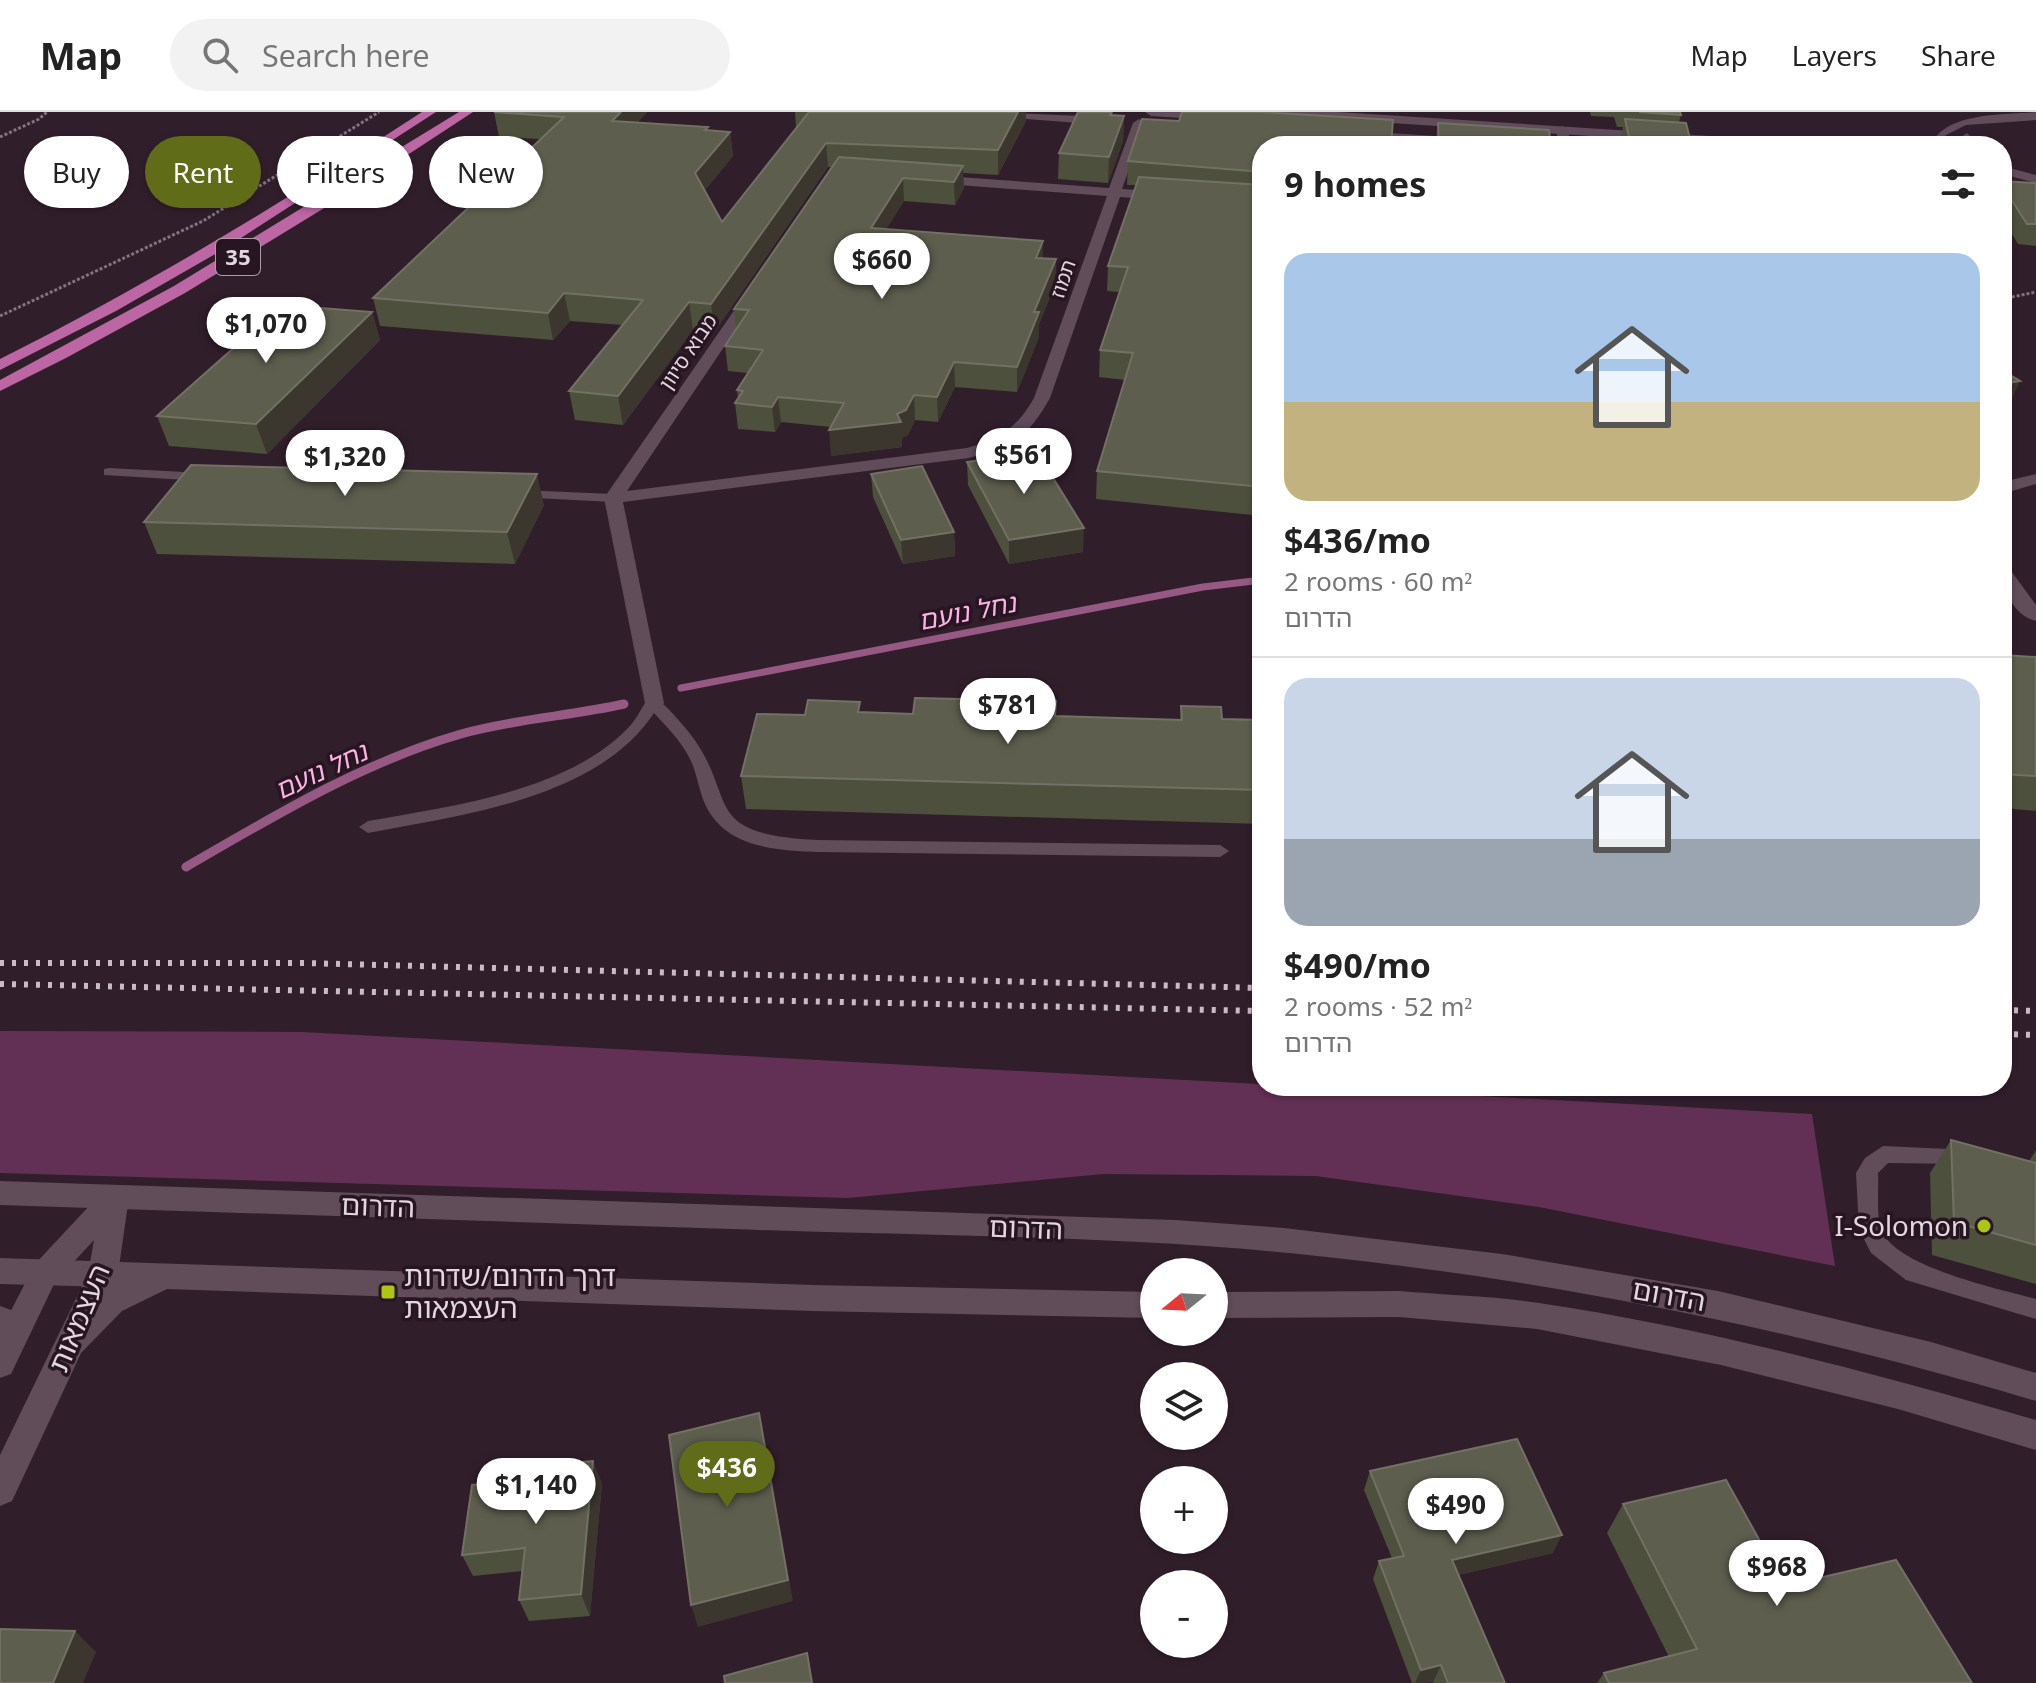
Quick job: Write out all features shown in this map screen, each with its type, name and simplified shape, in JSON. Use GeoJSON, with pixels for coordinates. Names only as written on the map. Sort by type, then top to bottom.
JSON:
{"type":"FeatureCollection","features":[{"type":"Feature","properties":{"kind":"highway","name":"35"},"geometry":{"type":"LineString","coordinates":[[0,365],[166,278],[261,223],[430,112]]}},
{"type":"Feature","properties":{"kind":"highway","name":"35"},"geometry":{"type":"LineString","coordinates":[[0,386],[194,284],[289,227],[467,112]]}},
{"type":"Feature","properties":{"kind":"street"},"geometry":{"type":"LineString","coordinates":[[988,112],[1127,122],[1225,122],[1151,112]]}},
{"type":"Feature","properties":{"kind":"street"},"geometry":{"type":"LineString","coordinates":[[1277,116],[1538,136]]}},
{"type":"Feature","properties":{"kind":"street"},"geometry":{"type":"LineString","coordinates":[[1942,136],[1950,126],[1963,122],[2036,116]]}},
{"type":"Feature","properties":{"kind":"street","name":"תמוז"},"geometry":{"type":"LineString","coordinates":[[613,498],[969,453],[1012,440],[1031,419],[1042,398],[1115,192],[1127,122]]}},
{"type":"Feature","properties":{"kind":"street"},"geometry":{"type":"LineString","coordinates":[[1974,136],[1979,130],[1996,126],[2036,124]]}},
{"type":"Feature","properties":{"kind":"street"},"geometry":{"type":"LineString","coordinates":[[1352,135],[1370,136]]}},
{"type":"Feature","properties":{"kind":"street"},"geometry":{"type":"LineString","coordinates":[[2012,171],[2036,179]]}},
{"type":"Feature","properties":{"kind":"street"},"geometry":{"type":"LineString","coordinates":[[913,178],[1188,198]]}},
{"type":"Feature","properties":{"kind":"street"},"geometry":{"type":"LineString","coordinates":[[2012,183],[2036,190]]}},
{"type":"Feature","properties":{"kind":"street","name":"מבוא סיוון"},"geometry":{"type":"LineString","coordinates":[[613,498],[764,276]]}},
{"type":"Feature","properties":{"kind":"street"},"geometry":{"type":"LineString","coordinates":[[2012,484],[2036,479]]}},
{"type":"Feature","properties":{"kind":"street"},"geometry":{"type":"LineString","coordinates":[[613,498],[653,703]]}},
{"type":"Feature","properties":{"kind":"street"},"geometry":{"type":"LineString","coordinates":[[2012,586],[2036,615]]}},
{"type":"Feature","properties":{"kind":"street","name":"הדרום"},"geometry":{"type":"LineString","coordinates":[[0,1193],[1175,1232],[1336,1245],[1532,1270],[1717,1304],[1893,1346],[2036,1387]]}},
{"type":"Feature","properties":{"kind":"street","name":"העצמאות"},"geometry":{"type":"LineString","coordinates":[[3,1358],[45,1273],[115,1197]]}},
{"type":"Feature","properties":{"kind":"street","name":"העצמאות"},"geometry":{"type":"LineString","coordinates":[[0,1490],[103,1274],[115,1197]]}},
{"type":"Feature","properties":{"kind":"street"},"geometry":{"type":"LineString","coordinates":[[0,1271],[813,1298],[1140,1305]]}},
{"type":"Feature","properties":{"kind":"street"},"geometry":{"type":"LineString","coordinates":[[71,1342],[111,1302],[167,1276]]}},
{"type":"Feature","properties":{"kind":"street","name":"הדרום"},"geometry":{"type":"LineString","coordinates":[[1228,1305],[1399,1304],[1537,1316],[1721,1351],[1898,1395],[2036,1435]]}},
{"type":"Feature","properties":{"kind":"street"},"geometry":{"type":"LineString","coordinates":[[0,1319],[3,1358]]}},
{"type":"Feature","properties":{"kind":"lane"},"geometry":{"type":"LineString","coordinates":[[109,472],[219,478]]}},
{"type":"Feature","properties":{"kind":"lane"},"geometry":{"type":"LineString","coordinates":[[503,493],[613,498]]}},
{"type":"Feature","properties":{"kind":"lane"},"geometry":{"type":"LineString","coordinates":[[368,827],[472,807],[544,785],[622,744],[638,731],[653,703],[687,741],[700,762],[714,806],[722,818],[741,834],[781,844],[818,846],[1220,851]]}},
{"type":"Feature","properties":{"kind":"lane"},"geometry":{"type":"LineString","coordinates":[[1990,1158],[1883,1154],[1867,1173],[1870,1229],[1879,1246],[1894,1261],[1914,1273],[2036,1309]]}},
{"type":"Feature","properties":{"kind":"path"},"geometry":{"type":"LineString","coordinates":[[0,137],[39,119],[47,112]]}},
{"type":"Feature","properties":{"kind":"path"},"geometry":{"type":"LineString","coordinates":[[0,316],[203,221],[379,112]]}},
{"type":"Feature","properties":{"kind":"path"},"geometry":{"type":"LineString","coordinates":[[2012,297],[2036,292]]}},
{"type":"Feature","properties":{"kind":"shaded area"},"geometry":{"type":"Polygon","coordinates":[[[0,1031],[302,1032],[1252,1084],[1252,1096],[1481,1096],[1812,1114],[1835,1266],[1539,1207],[1316,1176],[1103,1174],[848,1198],[0,1173],[0,1031]]]}},
{"type":"Feature","properties":{"kind":"building"},"geometry":{"type":"Polygon","coordinates":[[[494,112],[621,112],[612,121],[708,127],[705,130],[730,132],[695,173],[722,222],[809,112],[1018,112],[998,150],[826,143],[711,304],[689,302],[618,396],[569,391],[643,300],[564,293],[548,313],[373,298],[468,208],[543,208],[543,137],[564,117],[494,112]]]}},
{"type":"Feature","properties":{"kind":"building"},"geometry":{"type":"Polygon","coordinates":[[[1078,112],[1112,112],[1110,115],[1124,116],[1109,157],[1059,153],[1078,112]]]}},
{"type":"Feature","properties":{"kind":"building"},"geometry":{"type":"Polygon","coordinates":[[[1182,112],[1260,112],[1393,120],[1392,136],[1252,136],[1252,171],[1128,161],[1142,119],[1179,121],[1182,112]]]}},
{"type":"Feature","properties":{"kind":"building"},"geometry":{"type":"Polygon","coordinates":[[[1639,112],[1680,112],[1681,115],[1639,112]]]}},
{"type":"Feature","properties":{"kind":"building"},"geometry":{"type":"Polygon","coordinates":[[[1625,119],[1686,123],[1689,136],[1629,136],[1625,119]]]}},
{"type":"Feature","properties":{"kind":"building"},"geometry":{"type":"Polygon","coordinates":[[[1438,123],[1549,130],[1550,136],[1439,136],[1438,123]]]}},
{"type":"Feature","properties":{"kind":"building"},"geometry":{"type":"Polygon","coordinates":[[[839,157],[963,166],[954,182],[903,178],[871,228],[1043,241],[1036,258],[1056,259],[1034,312],[1039,312],[1017,367],[954,362],[937,397],[914,395],[906,410],[897,414],[901,422],[829,430],[844,403],[778,397],[772,407],[735,403],[743,391],[737,390],[763,350],[725,346],[749,310],[734,309],[839,157]]]}},
{"type":"Feature","properties":{"kind":"building"},"geometry":{"type":"Polygon","coordinates":[[[1139,177],[1252,184],[1252,486],[1097,471],[1133,353],[1100,350],[1128,267],[1108,266],[1139,177]]]}},
{"type":"Feature","properties":{"kind":"building"},"geometry":{"type":"Polygon","coordinates":[[[2012,182],[2036,183],[2036,224],[2027,224],[2012,201],[2012,182]]]}},
{"type":"Feature","properties":{"kind":"building"},"geometry":{"type":"Polygon","coordinates":[[[282,305],[372,312],[256,424],[157,416],[282,305]]]}},
{"type":"Feature","properties":{"kind":"building"},"geometry":{"type":"Polygon","coordinates":[[[1037,452],[1084,528],[1009,540],[967,462],[1037,452]]]}},
{"type":"Feature","properties":{"kind":"building"},"geometry":{"type":"Polygon","coordinates":[[[191,465],[537,474],[507,532],[144,522],[191,465]]]}},
{"type":"Feature","properties":{"kind":"building"},"geometry":{"type":"Polygon","coordinates":[[[922,466],[954,532],[901,540],[871,474],[922,466]]]}},
{"type":"Feature","properties":{"kind":"building"},"geometry":{"type":"Polygon","coordinates":[[[2012,656],[2036,657],[2036,776],[2012,775],[2012,656]]]}},
{"type":"Feature","properties":{"kind":"building"},"geometry":{"type":"Polygon","coordinates":[[[915,698],[1056,701],[1055,716],[1182,720],[1181,706],[1221,707],[1222,719],[1252,720],[1252,790],[741,776],[757,714],[805,715],[808,700],[860,702],[858,712],[913,714],[915,698]]]}},
{"type":"Feature","properties":{"kind":"building"},"geometry":{"type":"Polygon","coordinates":[[[1951,1140],[2036,1163],[2036,1245],[1954,1222],[1951,1140]]]}},
{"type":"Feature","properties":{"kind":"building"},"geometry":{"type":"Polygon","coordinates":[[[759,1413],[788,1580],[691,1605],[669,1435],[759,1413]]]}},
{"type":"Feature","properties":{"kind":"building"},"geometry":{"type":"Polygon","coordinates":[[[1517,1439],[1562,1535],[1452,1560],[1505,1683],[1448,1683],[1441,1665],[1421,1670],[1379,1561],[1404,1556],[1370,1471],[1517,1439]]]}},
{"type":"Feature","properties":{"kind":"building"},"geometry":{"type":"Polygon","coordinates":[[[593,1461],[581,1594],[519,1600],[525,1548],[462,1555],[472,1485],[533,1480],[535,1466],[593,1461]]]}},
{"type":"Feature","properties":{"kind":"building"},"geometry":{"type":"Polygon","coordinates":[[[1726,1480],[1785,1586],[1896,1560],[1972,1683],[1609,1683],[1604,1673],[1697,1649],[1623,1504],[1726,1480]]]}},
{"type":"Feature","properties":{"kind":"building"},"geometry":{"type":"Polygon","coordinates":[[[0,1629],[75,1631],[53,1683],[0,1683],[0,1629]]]}},
{"type":"Feature","properties":{"kind":"building"},"geometry":{"type":"Polygon","coordinates":[[[807,1653],[812,1683],[725,1683],[724,1676],[807,1653]]]}},
{"type":"Feature","properties":{"kind":"waterway","name":"נחל נועם"},"geometry":{"type":"LineString","coordinates":[[681,688],[1203,587],[1252,581]]}},
{"type":"Feature","properties":{"kind":"waterway","name":"נחל נועם"},"geometry":{"type":"LineString","coordinates":[[186,867],[320,792],[389,759],[481,729],[624,704]]}},
{"type":"Feature","properties":{"kind":"railway"},"geometry":{"type":"LineString","coordinates":[[0,963],[304,963],[1252,988]]}},
{"type":"Feature","properties":{"kind":"railway"},"geometry":{"type":"LineString","coordinates":[[0,984],[1252,1011]]}},
{"type":"Feature","properties":{"kind":"railway"},"geometry":{"type":"LineString","coordinates":[[2012,1010],[2036,1011]]}},
{"type":"Feature","properties":{"kind":"railway"},"geometry":{"type":"LineString","coordinates":[[2012,1034],[2036,1035]]}},
{"type":"Feature","properties":{"kind":"place","name":"I-Solomon"},"geometry":{"type":"Point","coordinates":[1984,1226]}},
{"type":"Feature","properties":{"kind":"place","name":"דרך הדרום/שדרות העצמאות"},"geometry":{"type":"Point","coordinates":[388,1292]}}]}
